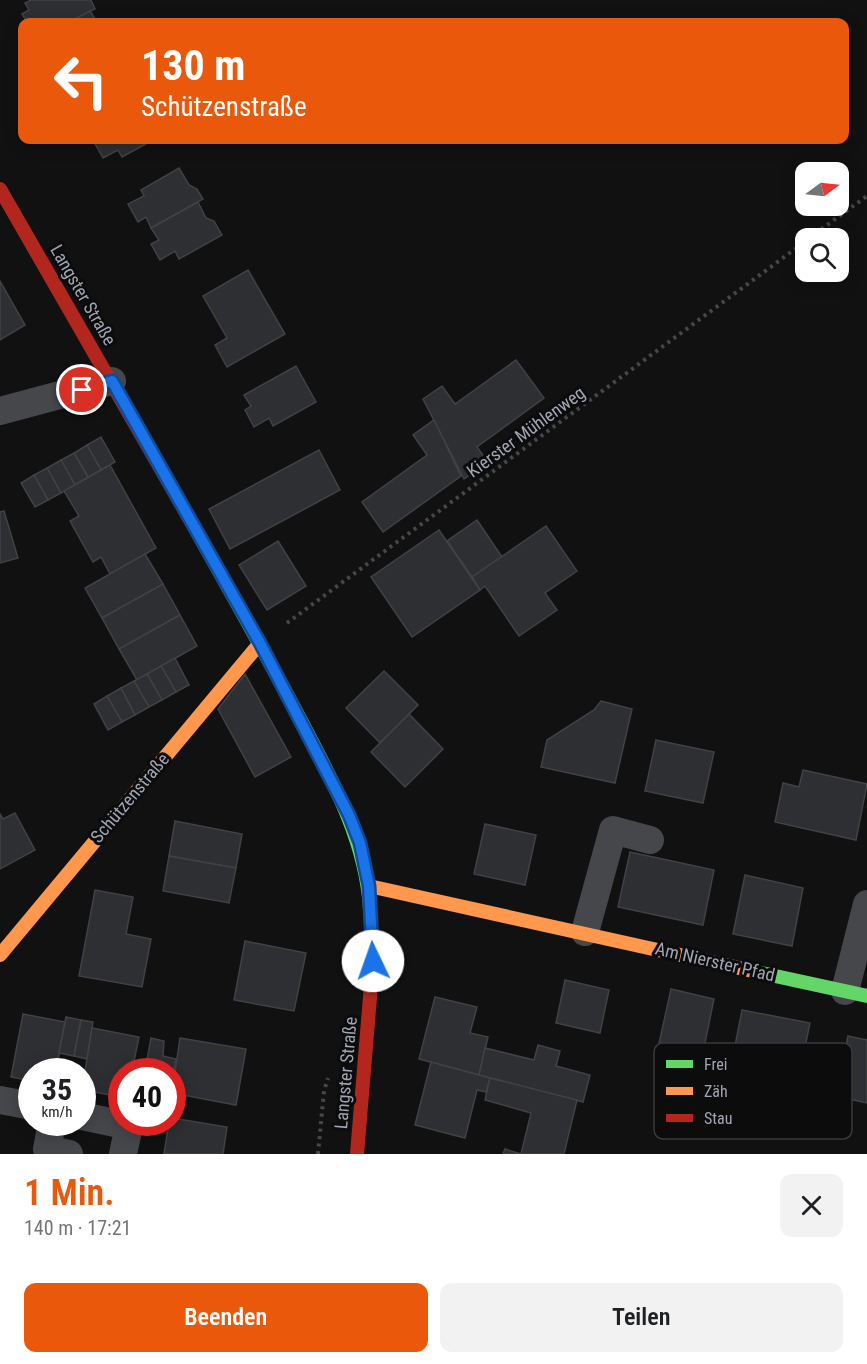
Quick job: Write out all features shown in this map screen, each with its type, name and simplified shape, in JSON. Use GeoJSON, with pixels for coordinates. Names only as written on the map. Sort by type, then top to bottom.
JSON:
{"type":"FeatureCollection","features":[{"type":"Feature","properties":{"kind":"street","name":"Langster Straße"},"geometry":{"type":"LineString","coordinates":[[0,189],[260,643],[349,815],[360,843],[369,886],[373,961],[357,1154]]}},
{"type":"Feature","properties":{"kind":"street"},"geometry":{"type":"LineString","coordinates":[[0,411],[112,381]]}},
{"type":"Feature","properties":{"kind":"street","name":"Schützenstraße"},"geometry":{"type":"LineString","coordinates":[[0,955],[260,643]]}},
{"type":"Feature","properties":{"kind":"street"},"geometry":{"type":"LineString","coordinates":[[585,932],[613,830],[650,840]]}},
{"type":"Feature","properties":{"kind":"street","name":"Am Nierster Pfad"},"geometry":{"type":"LineString","coordinates":[[369,886],[585,932],[856,994],[867,904]]}},
{"type":"Feature","properties":{"kind":"street"},"geometry":{"type":"LineString","coordinates":[[0,1100],[18,1103]]}},
{"type":"Feature","properties":{"kind":"street"},"geometry":{"type":"LineString","coordinates":[[96,1119],[129,1126],[123,1154]]}},
{"type":"Feature","properties":{"kind":"street"},"geometry":{"type":"LineString","coordinates":[[49,1136],[46,1149],[69,1154]]}},
{"type":"Feature","properties":{"kind":"path"},"geometry":{"type":"LineString","coordinates":[[823,228],[867,196]]}},
{"type":"Feature","properties":{"kind":"path","name":"Kierster Mühlenweg"},"geometry":{"type":"LineString","coordinates":[[260,643],[543,437],[795,249]]}},
{"type":"Feature","properties":{"kind":"building"},"geometry":{"type":"Polygon","coordinates":[[[31,0],[91,0],[95,9],[77,18],[24,18],[22,14],[29,10],[25,3],[31,0]]]}},
{"type":"Feature","properties":{"kind":"building"},"geometry":{"type":"Polygon","coordinates":[[[90,11],[94,18],[77,18],[90,11]]]}},
{"type":"Feature","properties":{"kind":"building"},"geometry":{"type":"Polygon","coordinates":[[[95,144],[146,144],[122,157],[118,150],[103,158],[95,144]]]}},
{"type":"Feature","properties":{"kind":"building"},"geometry":{"type":"Polygon","coordinates":[[[179,168],[189,185],[197,189],[203,199],[151,228],[146,217],[138,222],[128,204],[144,196],[141,190],[179,168]]]}},
{"type":"Feature","properties":{"kind":"building"},"geometry":{"type":"Polygon","coordinates":[[[198,202],[206,218],[214,221],[222,235],[179,259],[175,251],[160,260],[151,244],[159,240],[151,228],[198,202]]]}},
{"type":"Feature","properties":{"kind":"building"},"geometry":{"type":"Polygon","coordinates":[[[248,270],[285,334],[227,367],[215,345],[227,338],[203,296],[248,270]]]}},
{"type":"Feature","properties":{"kind":"building"},"geometry":{"type":"Polygon","coordinates":[[[0,281],[25,325],[0,340],[0,281]]]}},
{"type":"Feature","properties":{"kind":"building"},"geometry":{"type":"Polygon","coordinates":[[[516,360],[544,398],[477,447],[488,462],[464,479],[423,399],[442,386],[455,404],[516,360]]]}},
{"type":"Feature","properties":{"kind":"building"},"geometry":{"type":"Polygon","coordinates":[[[296,366],[316,402],[273,426],[269,418],[254,427],[245,410],[251,406],[244,395],[296,366]]]}},
{"type":"Feature","properties":{"kind":"building"},"geometry":{"type":"Polygon","coordinates":[[[434,420],[461,476],[383,532],[362,502],[427,455],[413,435],[434,420]]]}},
{"type":"Feature","properties":{"kind":"building"},"geometry":{"type":"Polygon","coordinates":[[[101,437],[115,462],[101,470],[87,445],[101,437]]]}},
{"type":"Feature","properties":{"kind":"building"},"geometry":{"type":"Polygon","coordinates":[[[87,445],[101,470],[88,477],[74,453],[87,445]]]}},
{"type":"Feature","properties":{"kind":"building"},"geometry":{"type":"Polygon","coordinates":[[[319,450],[340,490],[230,549],[209,509],[319,450]]]}},
{"type":"Feature","properties":{"kind":"building"},"geometry":{"type":"Polygon","coordinates":[[[74,453],[88,477],[75,485],[61,460],[74,453]]]}},
{"type":"Feature","properties":{"kind":"building"},"geometry":{"type":"Polygon","coordinates":[[[61,460],[75,485],[61,493],[47,468],[61,460]]]}},
{"type":"Feature","properties":{"kind":"building"},"geometry":{"type":"Polygon","coordinates":[[[110,465],[156,548],[110,574],[101,557],[93,562],[70,521],[79,516],[64,491],[110,465]]]}},
{"type":"Feature","properties":{"kind":"building"},"geometry":{"type":"Polygon","coordinates":[[[47,468],[61,493],[48,500],[34,475],[47,468]]]}},
{"type":"Feature","properties":{"kind":"building"},"geometry":{"type":"Polygon","coordinates":[[[34,475],[48,500],[35,507],[21,483],[34,475]]]}},
{"type":"Feature","properties":{"kind":"building"},"geometry":{"type":"Polygon","coordinates":[[[4,511],[18,558],[0,563],[0,512],[4,511]]]}},
{"type":"Feature","properties":{"kind":"building"},"geometry":{"type":"Polygon","coordinates":[[[477,520],[502,557],[472,577],[447,541],[477,520]]]}},
{"type":"Feature","properties":{"kind":"building"},"geometry":{"type":"Polygon","coordinates":[[[546,526],[577,571],[545,593],[557,610],[519,636],[485,586],[480,590],[472,577],[546,526]]]}},
{"type":"Feature","properties":{"kind":"building"},"geometry":{"type":"Polygon","coordinates":[[[439,530],[480,590],[412,637],[371,577],[439,530]]]}},
{"type":"Feature","properties":{"kind":"building"},"geometry":{"type":"Polygon","coordinates":[[[278,541],[306,586],[267,610],[239,565],[278,541]]]}},
{"type":"Feature","properties":{"kind":"building"},"geometry":{"type":"Polygon","coordinates":[[[145,554],[163,584],[102,618],[85,588],[145,554]]]}},
{"type":"Feature","properties":{"kind":"building"},"geometry":{"type":"Polygon","coordinates":[[[163,584],[180,615],[119,649],[102,618],[163,584]]]}},
{"type":"Feature","properties":{"kind":"building"},"geometry":{"type":"Polygon","coordinates":[[[180,615],[197,646],[137,680],[119,649],[180,615]]]}},
{"type":"Feature","properties":{"kind":"building"},"geometry":{"type":"Polygon","coordinates":[[[175,658],[189,685],[176,692],[161,666],[175,658]]]}},
{"type":"Feature","properties":{"kind":"building"},"geometry":{"type":"Polygon","coordinates":[[[161,666],[176,692],[162,700],[147,674],[161,666]]]}},
{"type":"Feature","properties":{"kind":"building"},"geometry":{"type":"Polygon","coordinates":[[[384,671],[418,705],[380,743],[346,708],[384,671]]]}},
{"type":"Feature","properties":{"kind":"building"},"geometry":{"type":"Polygon","coordinates":[[[147,674],[162,700],[149,707],[134,681],[147,674]]]}},
{"type":"Feature","properties":{"kind":"building"},"geometry":{"type":"Polygon","coordinates":[[[245,674],[291,757],[255,777],[218,709],[245,674]]]}},
{"type":"Feature","properties":{"kind":"building"},"geometry":{"type":"Polygon","coordinates":[[[134,681],[149,707],[135,715],[121,688],[134,681]]]}},
{"type":"Feature","properties":{"kind":"building"},"geometry":{"type":"Polygon","coordinates":[[[121,688],[135,715],[122,722],[107,696],[121,688]]]}},
{"type":"Feature","properties":{"kind":"building"},"geometry":{"type":"Polygon","coordinates":[[[107,696],[122,722],[108,730],[94,704],[107,696]]]}},
{"type":"Feature","properties":{"kind":"building"},"geometry":{"type":"Polygon","coordinates":[[[601,701],[632,709],[615,783],[541,767],[547,740],[594,710],[601,701]]]}},
{"type":"Feature","properties":{"kind":"building"},"geometry":{"type":"Polygon","coordinates":[[[409,714],[443,749],[405,787],[371,752],[409,714]]]}},
{"type":"Feature","properties":{"kind":"building"},"geometry":{"type":"Polygon","coordinates":[[[656,740],[714,752],[703,803],[645,791],[656,740]]]}},
{"type":"Feature","properties":{"kind":"building"},"geometry":{"type":"Polygon","coordinates":[[[803,770],[867,784],[856,840],[775,822],[783,783],[799,787],[803,770]]]}},
{"type":"Feature","properties":{"kind":"building"},"geometry":{"type":"Polygon","coordinates":[[[15,813],[35,850],[0,869],[0,814],[3,819],[15,813]]]}},
{"type":"Feature","properties":{"kind":"building"},"geometry":{"type":"Polygon","coordinates":[[[175,821],[242,834],[236,868],[169,856],[175,821]]]}},
{"type":"Feature","properties":{"kind":"building"},"geometry":{"type":"Polygon","coordinates":[[[485,824],[536,835],[525,885],[474,874],[485,824]]]}},
{"type":"Feature","properties":{"kind":"building"},"geometry":{"type":"Polygon","coordinates":[[[630,852],[714,870],[703,925],[618,907],[630,852]]]}},
{"type":"Feature","properties":{"kind":"building"},"geometry":{"type":"Polygon","coordinates":[[[169,856],[236,868],[229,903],[163,891],[169,856]]]}},
{"type":"Feature","properties":{"kind":"building"},"geometry":{"type":"Polygon","coordinates":[[[745,875],[803,888],[792,946],[733,934],[745,875]]]}},
{"type":"Feature","properties":{"kind":"building"},"geometry":{"type":"Polygon","coordinates":[[[95,890],[133,897],[126,934],[151,939],[142,987],[79,976],[95,890]]]}},
{"type":"Feature","properties":{"kind":"building"},"geometry":{"type":"Polygon","coordinates":[[[245,941],[306,953],[294,1011],[234,1000],[245,941]]]}},
{"type":"Feature","properties":{"kind":"building"},"geometry":{"type":"Polygon","coordinates":[[[565,980],[609,990],[600,1033],[556,1023],[565,980]]]}},
{"type":"Feature","properties":{"kind":"building"},"geometry":{"type":"Polygon","coordinates":[[[671,989],[714,999],[705,1043],[659,1043],[671,989]]]}},
{"type":"Feature","properties":{"kind":"building"},"geometry":{"type":"Polygon","coordinates":[[[435,997],[477,1007],[470,1033],[488,1037],[479,1075],[419,1059],[435,997]]]}},
{"type":"Feature","properties":{"kind":"building"},"geometry":{"type":"Polygon","coordinates":[[[742,1010],[810,1023],[806,1043],[736,1043],[742,1010]]]}},
{"type":"Feature","properties":{"kind":"building"},"geometry":{"type":"Polygon","coordinates":[[[23,1014],[65,1022],[58,1058],[18,1058],[18,1078],[11,1077],[23,1014]]]}},
{"type":"Feature","properties":{"kind":"building"},"geometry":{"type":"Polygon","coordinates":[[[66,1017],[81,1020],[74,1056],[59,1053],[66,1017]]]}},
{"type":"Feature","properties":{"kind":"building"},"geometry":{"type":"Polygon","coordinates":[[[81,1020],[93,1022],[87,1058],[74,1056],[81,1020]]]}},
{"type":"Feature","properties":{"kind":"building"},"geometry":{"type":"Polygon","coordinates":[[[92,1028],[139,1037],[135,1058],[108,1058],[108,1095],[96,1092],[96,1058],[87,1058],[92,1028]]]}},
{"type":"Feature","properties":{"kind":"building"},"geometry":{"type":"Polygon","coordinates":[[[848,1036],[867,1040],[867,1103],[852,1100],[852,1043],[846,1043],[848,1036]]]}},
{"type":"Feature","properties":{"kind":"building"},"geometry":{"type":"Polygon","coordinates":[[[151,1038],[164,1041],[163,1056],[172,1058],[147,1058],[151,1038]]]}},
{"type":"Feature","properties":{"kind":"building"},"geometry":{"type":"Polygon","coordinates":[[[180,1038],[246,1049],[236,1105],[186,1096],[186,1058],[177,1058],[180,1038]]]}},
{"type":"Feature","properties":{"kind":"building"},"geometry":{"type":"Polygon","coordinates":[[[538,1045],[560,1051],[556,1066],[590,1075],[583,1102],[479,1075],[485,1048],[534,1060],[538,1045]]]}},
{"type":"Feature","properties":{"kind":"building"},"geometry":{"type":"Polygon","coordinates":[[[431,1062],[490,1078],[486,1092],[477,1090],[465,1138],[415,1125],[431,1062]]]}},
{"type":"Feature","properties":{"kind":"building"},"geometry":{"type":"Polygon","coordinates":[[[490,1078],[577,1100],[564,1154],[521,1154],[531,1113],[485,1100],[490,1078]]]}},
{"type":"Feature","properties":{"kind":"building"},"geometry":{"type":"Polygon","coordinates":[[[186,1120],[227,1127],[223,1154],[164,1154],[167,1136],[186,1136],[186,1120]]]}},
{"type":"Feature","properties":{"kind":"building"},"geometry":{"type":"Polygon","coordinates":[[[505,1149],[521,1154],[503,1154],[505,1149]]]}},
{"type":"Feature","properties":{"kind":"traffic: fast"},"geometry":{"type":"LineString","coordinates":[[201,539],[334,785],[362,858],[370,909]]}},
{"type":"Feature","properties":{"kind":"traffic: fast"},"geometry":{"type":"LineString","coordinates":[[757,972],[867,996]]}},
{"type":"Feature","properties":{"kind":"traffic: slow"},"geometry":{"type":"LineString","coordinates":[[0,955],[260,643]]}},
{"type":"Feature","properties":{"kind":"traffic: slow"},"geometry":{"type":"LineString","coordinates":[[369,886],[757,972]]}},
{"type":"Feature","properties":{"kind":"traffic: jam"},"geometry":{"type":"LineString","coordinates":[[0,189],[201,539]]}},
{"type":"Feature","properties":{"kind":"traffic: jam"},"geometry":{"type":"LineString","coordinates":[[357,1154],[373,961],[370,909]]}},
{"type":"Feature","properties":{"kind":"route"},"geometry":{"type":"LineString","coordinates":[[82,390],[112,381],[260,643],[318,753],[349,815],[360,843],[369,886],[373,961]]}}]}
